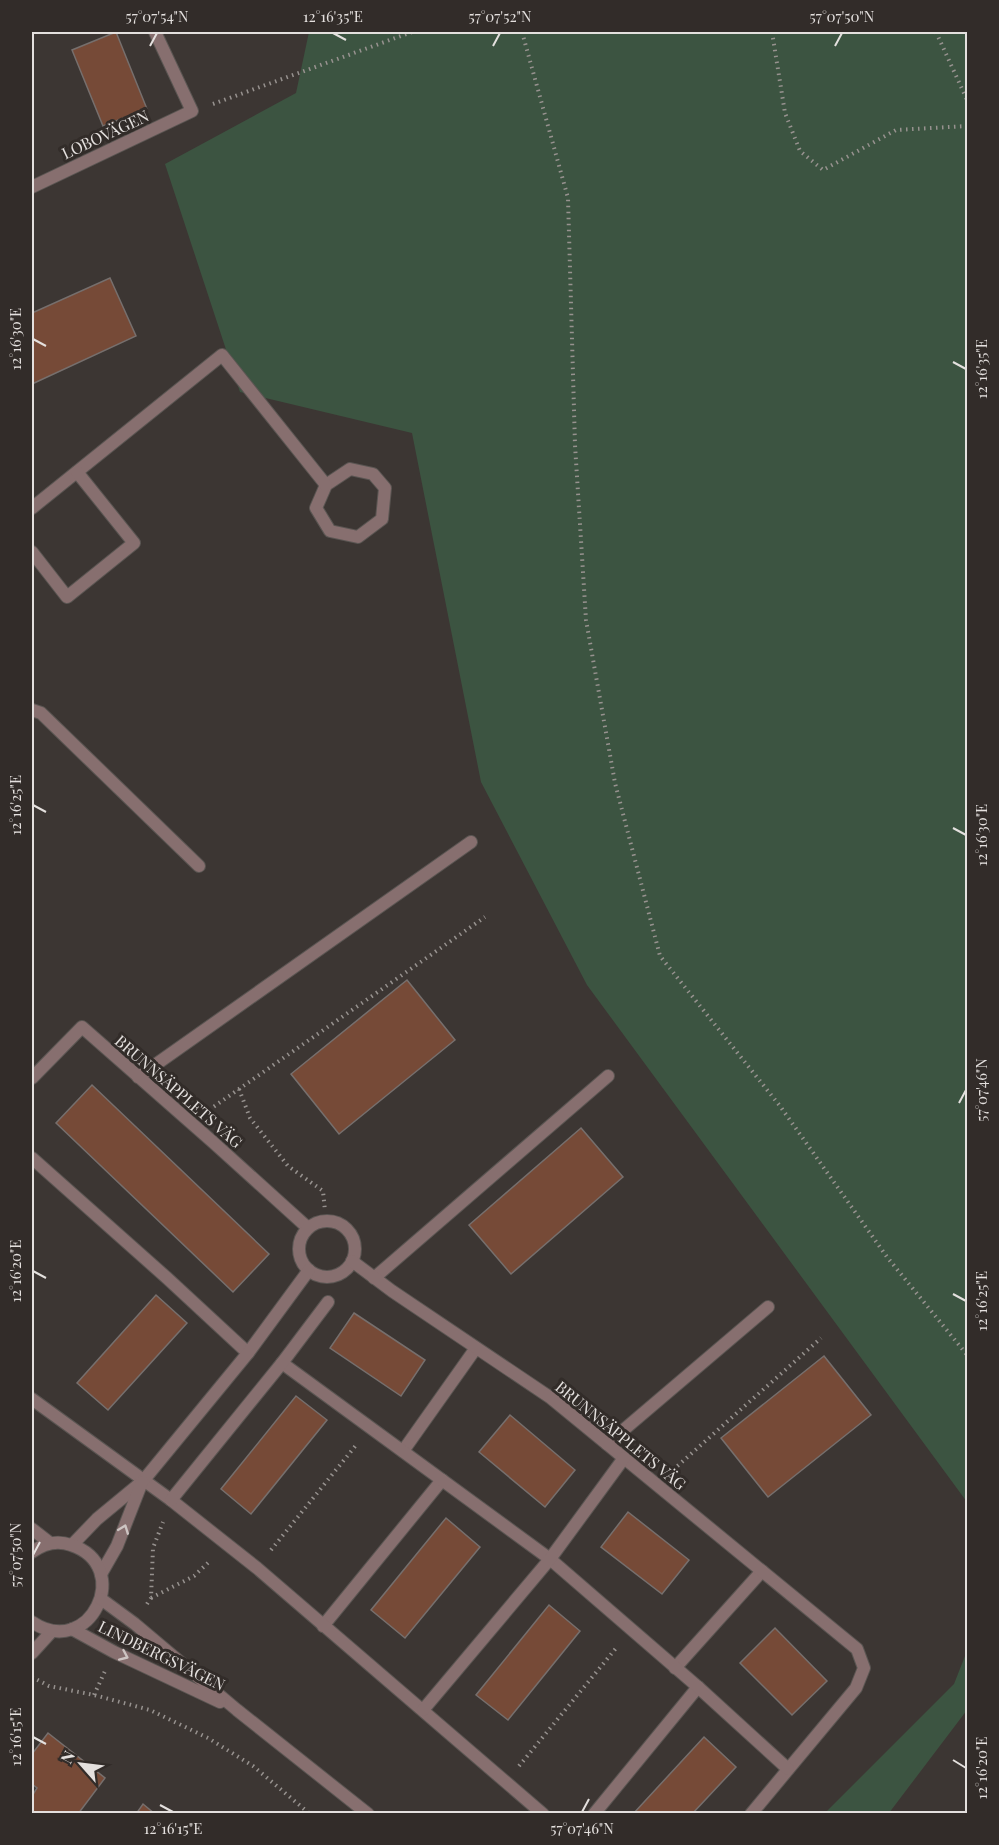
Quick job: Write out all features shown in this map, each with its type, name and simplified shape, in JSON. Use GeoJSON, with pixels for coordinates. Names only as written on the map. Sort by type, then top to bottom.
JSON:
{"type":"FeatureCollection","features":[{"type":"Feature","properties":{"kind":"street"},"geometry":{"type":"LineString","coordinates":[[155,32],[192,111]]}},
{"type":"Feature","properties":{"kind":"street","name":"LOBOVÄGEN"},"geometry":{"type":"LineString","coordinates":[[32,187],[192,111]]}},
{"type":"Feature","properties":{"kind":"street"},"geometry":{"type":"LineString","coordinates":[[32,508],[222,355],[326,485]]}},
{"type":"Feature","properties":{"kind":"street"},"geometry":{"type":"LineString","coordinates":[[350,469],[373,474],[385,488],[382,519],[358,537],[330,531],[316,508],[326,485],[350,469]]}},
{"type":"Feature","properties":{"kind":"street"},"geometry":{"type":"LineString","coordinates":[[32,552],[67,597],[134,543],[77,472]]}},
{"type":"Feature","properties":{"kind":"street"},"geometry":{"type":"LineString","coordinates":[[32,710],[41,713],[199,866]]}},
{"type":"Feature","properties":{"kind":"street"},"geometry":{"type":"LineString","coordinates":[[138,1077],[471,842]]}},
{"type":"Feature","properties":{"kind":"street","name":"BRUNNSÄPPLETS VÄG"},"geometry":{"type":"LineString","coordinates":[[32,1078],[82,1027],[308,1228]]}},
{"type":"Feature","properties":{"kind":"street"},"geometry":{"type":"LineString","coordinates":[[374,1278],[608,1076]]}},
{"type":"Feature","properties":{"kind":"street"},"geometry":{"type":"LineString","coordinates":[[32,1158],[168,1278],[248,1353]]}},
{"type":"Feature","properties":{"kind":"street"},"geometry":{"type":"LineString","coordinates":[[321,1221],[326,1221],[337,1222],[350,1231],[355,1246],[352,1261],[344,1271],[333,1276],[320,1276],[309,1270],[302,1261],[299,1250],[301,1238],[308,1228],[321,1221]]}},
{"type":"Feature","properties":{"kind":"street","name":"BRUNNSÄPPLETS VÄG"},"geometry":{"type":"LineString","coordinates":[[352,1261],[551,1398],[857,1649],[864,1668],[856,1688],[788,1769]]}},
{"type":"Feature","properties":{"kind":"street"},"geometry":{"type":"LineString","coordinates":[[72,1545],[96,1519],[143,1480],[248,1353],[309,1270]]}},
{"type":"Feature","properties":{"kind":"street"},"geometry":{"type":"LineString","coordinates":[[171,1500],[282,1363],[328,1302]]}},
{"type":"Feature","properties":{"kind":"street"},"geometry":{"type":"LineString","coordinates":[[607,1444],[768,1307]]}},
{"type":"Feature","properties":{"kind":"street"},"geometry":{"type":"LineString","coordinates":[[403,1451],[476,1348]]}},
{"type":"Feature","properties":{"kind":"street"},"geometry":{"type":"LineString","coordinates":[[282,1363],[550,1559],[788,1769],[751,1814]]}},
{"type":"Feature","properties":{"kind":"street"},"geometry":{"type":"LineString","coordinates":[[32,1399],[171,1500],[257,1568],[543,1814]]}},
{"type":"Feature","properties":{"kind":"street"},"geometry":{"type":"LineString","coordinates":[[423,1710],[550,1559],[624,1458]]}},
{"type":"Feature","properties":{"kind":"street"},"geometry":{"type":"LineString","coordinates":[[100,1574],[117,1546],[143,1480]]}},
{"type":"Feature","properties":{"kind":"street"},"geometry":{"type":"LineString","coordinates":[[323,1626],[442,1480]]}},
{"type":"Feature","properties":{"kind":"street"},"geometry":{"type":"LineString","coordinates":[[32,1529],[50,1543]]}},
{"type":"Feature","properties":{"kind":"street"},"geometry":{"type":"LineString","coordinates":[[32,1552],[50,1543],[72,1545],[84,1551],[90,1556],[100,1574],[102,1589],[101,1599],[90,1617],[72,1629],[45,1629],[32,1622]]}},
{"type":"Feature","properties":{"kind":"street"},"geometry":{"type":"LineString","coordinates":[[675,1668],[762,1571]]}},
{"type":"Feature","properties":{"kind":"street","name":"LINDBERGSVÄGEN"},"geometry":{"type":"LineString","coordinates":[[101,1599],[135,1624],[237,1710],[368,1814]]}},
{"type":"Feature","properties":{"kind":"street","name":"LINDBERGSVÄGEN"},"geometry":{"type":"LineString","coordinates":[[72,1629],[114,1652],[237,1710]]}},
{"type":"Feature","properties":{"kind":"street"},"geometry":{"type":"LineString","coordinates":[[32,1653],[52,1630]]}},
{"type":"Feature","properties":{"kind":"street"},"geometry":{"type":"LineString","coordinates":[[594,1814],[698,1688]]}},
{"type":"Feature","properties":{"kind":"path"},"geometry":{"type":"LineString","coordinates":[[192,111],[412,32]]}},
{"type":"Feature","properties":{"kind":"path"},"geometry":{"type":"LineString","coordinates":[[522,32],[568,198],[575,444],[586,620],[615,783],[660,956],[780,1106],[887,1257],[968,1356]]}},
{"type":"Feature","properties":{"kind":"path"},"geometry":{"type":"LineString","coordinates":[[772,32],[785,112],[800,151],[823,170],[896,130],[968,126]]}},
{"type":"Feature","properties":{"kind":"path"},"geometry":{"type":"LineString","coordinates":[[936,32],[968,102]]}},
{"type":"Feature","properties":{"kind":"path"},"geometry":{"type":"LineString","coordinates":[[191,1123],[485,917]]}},
{"type":"Feature","properties":{"kind":"path"},"geometry":{"type":"LineString","coordinates":[[239,1089],[250,1118],[288,1166],[323,1191],[326,1221]]}},
{"type":"Feature","properties":{"kind":"path"},"geometry":{"type":"LineString","coordinates":[[657,1484],[821,1338]]}},
{"type":"Feature","properties":{"kind":"path"},"geometry":{"type":"LineString","coordinates":[[257,1568],[370,1427]]}},
{"type":"Feature","properties":{"kind":"path"},"geometry":{"type":"LineString","coordinates":[[151,1598],[194,1576],[226,1545]]}},
{"type":"Feature","properties":{"kind":"path"},"geometry":{"type":"LineString","coordinates":[[506,1781],[631,1630]]}},
{"type":"Feature","properties":{"kind":"path"},"geometry":{"type":"LineString","coordinates":[[32,1676],[49,1686],[150,1710],[208,1738],[253,1766],[310,1814]]}},
{"type":"Feature","properties":{"kind":"green space"},"geometry":{"type":"Polygon","coordinates":[[[309,32],[967,32],[967,1502],[587,985],[481,782],[412,433],[240,392],[165,164],[296,93],[309,32]]]}},
{"type":"Feature","properties":{"kind":"green space"},"geometry":{"type":"Polygon","coordinates":[[[967,1651],[967,1710],[889,1813],[825,1813],[954,1684],[967,1651]]]}},
{"type":"Feature","properties":{"kind":"building"},"geometry":{"type":"Polygon","coordinates":[[[116,32],[147,109],[103,126],[72,50],[116,32]]]}},
{"type":"Feature","properties":{"kind":"building"},"geometry":{"type":"Polygon","coordinates":[[[110,278],[136,336],[32,384],[32,313],[110,278]]]}},
{"type":"Feature","properties":{"kind":"building"},"geometry":{"type":"Polygon","coordinates":[[[407,980],[455,1040],[339,1134],[291,1074],[407,980]]]}},
{"type":"Feature","properties":{"kind":"building"},"geometry":{"type":"Polygon","coordinates":[[[92,1085],[269,1254],[233,1292],[56,1123],[92,1085]]]}},
{"type":"Feature","properties":{"kind":"building"},"geometry":{"type":"Polygon","coordinates":[[[581,1128],[623,1177],[511,1274],[469,1225],[581,1128]]]}},
{"type":"Feature","properties":{"kind":"building"},"geometry":{"type":"Polygon","coordinates":[[[156,1295],[187,1323],[108,1410],[77,1383],[156,1295]]]}},
{"type":"Feature","properties":{"kind":"building"},"geometry":{"type":"Polygon","coordinates":[[[354,1313],[425,1360],[401,1396],[330,1348],[354,1313]]]}},
{"type":"Feature","properties":{"kind":"building"},"geometry":{"type":"Polygon","coordinates":[[[824,1356],[871,1415],[768,1497],[721,1438],[824,1356]]]}},
{"type":"Feature","properties":{"kind":"building"},"geometry":{"type":"Polygon","coordinates":[[[296,1396],[327,1420],[251,1514],[221,1489],[296,1396]]]}},
{"type":"Feature","properties":{"kind":"building"},"geometry":{"type":"Polygon","coordinates":[[[510,1415],[575,1470],[545,1507],[479,1452],[510,1415]]]}},
{"type":"Feature","properties":{"kind":"building"},"geometry":{"type":"Polygon","coordinates":[[[628,1512],[689,1560],[662,1594],[601,1547],[628,1512]]]}},
{"type":"Feature","properties":{"kind":"building"},"geometry":{"type":"Polygon","coordinates":[[[446,1518],[480,1547],[405,1638],[371,1610],[446,1518]]]}},
{"type":"Feature","properties":{"kind":"building"},"geometry":{"type":"Polygon","coordinates":[[[549,1605],[580,1631],[508,1720],[476,1695],[549,1605]]]}},
{"type":"Feature","properties":{"kind":"building"},"geometry":{"type":"Polygon","coordinates":[[[775,1628],[827,1681],[792,1715],[740,1663],[775,1628]]]}},
{"type":"Feature","properties":{"kind":"building"},"geometry":{"type":"Polygon","coordinates":[[[48,1733],[105,1778],[78,1814],[32,1814],[32,1796],[37,1788],[32,1784],[32,1754],[48,1733]]]}},
{"type":"Feature","properties":{"kind":"building"},"geometry":{"type":"Polygon","coordinates":[[[704,1737],[736,1767],[692,1814],[633,1814],[704,1737]]]}},
{"type":"Feature","properties":{"kind":"building"},"geometry":{"type":"Polygon","coordinates":[[[143,1804],[155,1814],[136,1814],[143,1804]]]}}]}
